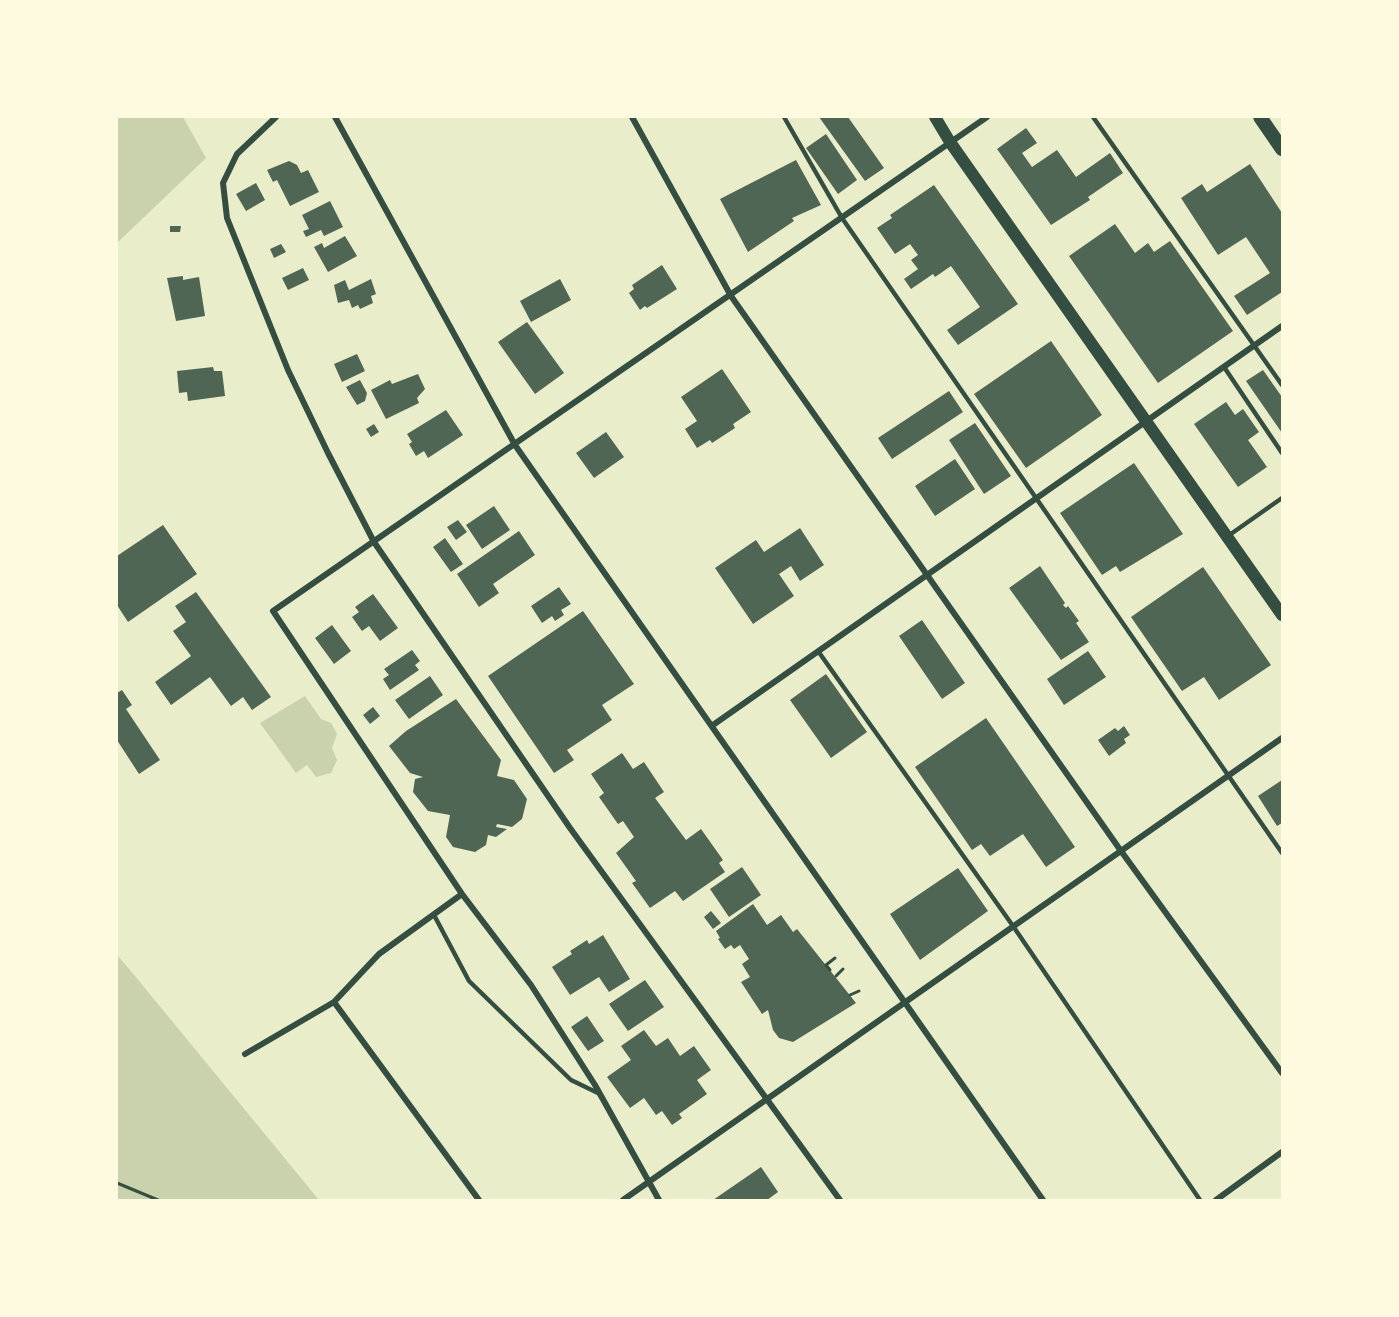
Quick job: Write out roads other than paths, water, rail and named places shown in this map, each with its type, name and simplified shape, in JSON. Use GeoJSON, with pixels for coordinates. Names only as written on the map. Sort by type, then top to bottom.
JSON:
{"type":"FeatureCollection","features":[{"type":"Feature","properties":{"kind":"main road"},"geometry":{"type":"LineString","coordinates":[[935,117],[950,142],[1282,615]]}},
{"type":"Feature","properties":{"kind":"main road"},"geometry":{"type":"LineString","coordinates":[[1260,117],[1282,149]]}},
{"type":"Feature","properties":{"kind":"street"},"geometry":{"type":"LineString","coordinates":[[276,117],[237,154],[223,183],[227,218],[288,370],[374,542],[592,860],[840,1200]]}},
{"type":"Feature","properties":{"kind":"street"},"geometry":{"type":"LineString","coordinates":[[335,117],[515,446],[1043,1200]]}},
{"type":"Feature","properties":{"kind":"street"},"geometry":{"type":"LineString","coordinates":[[632,117],[731,296],[1121,850],[1282,1073]]}},
{"type":"Feature","properties":{"kind":"street"},"geometry":{"type":"LineString","coordinates":[[659,1200],[600,1094],[531,985],[462,894],[273,611],[515,446],[987,117]]}},
{"type":"Feature","properties":{"kind":"street"},"geometry":{"type":"LineString","coordinates":[[712,725],[1282,326]]}},
{"type":"Feature","properties":{"kind":"street"},"geometry":{"type":"LineString","coordinates":[[623,1200],[765,1098],[1282,738]]}},
{"type":"Feature","properties":{"kind":"street"},"geometry":{"type":"LineString","coordinates":[[245,1054],[334,1002],[379,954],[462,894]]}},
{"type":"Feature","properties":{"kind":"street"},"geometry":{"type":"LineString","coordinates":[[334,1002],[479,1200]]}},
{"type":"Feature","properties":{"kind":"street"},"geometry":{"type":"LineString","coordinates":[[1216,1200],[1282,1152]]}},
{"type":"Feature","properties":{"kind":"lane"},"geometry":{"type":"LineString","coordinates":[[784,117],[843,218],[1035,499],[1282,853]]}},
{"type":"Feature","properties":{"kind":"lane"},"geometry":{"type":"LineString","coordinates":[[1093,117],[1282,385]]}},
{"type":"Feature","properties":{"kind":"lane"},"geometry":{"type":"LineString","coordinates":[[1224,367],[1282,453]]}},
{"type":"Feature","properties":{"kind":"lane"},"geometry":{"type":"LineString","coordinates":[[1228,536],[1282,498]]}},
{"type":"Feature","properties":{"kind":"lane"},"geometry":{"type":"LineString","coordinates":[[818,651],[1013,926],[1200,1200]]}},
{"type":"Feature","properties":{"kind":"lane"},"geometry":{"type":"LineString","coordinates":[[1277,846],[1282,842]]}},
{"type":"Feature","properties":{"kind":"lane"},"geometry":{"type":"LineString","coordinates":[[434,915],[469,981],[571,1080],[600,1094]]}}]}
